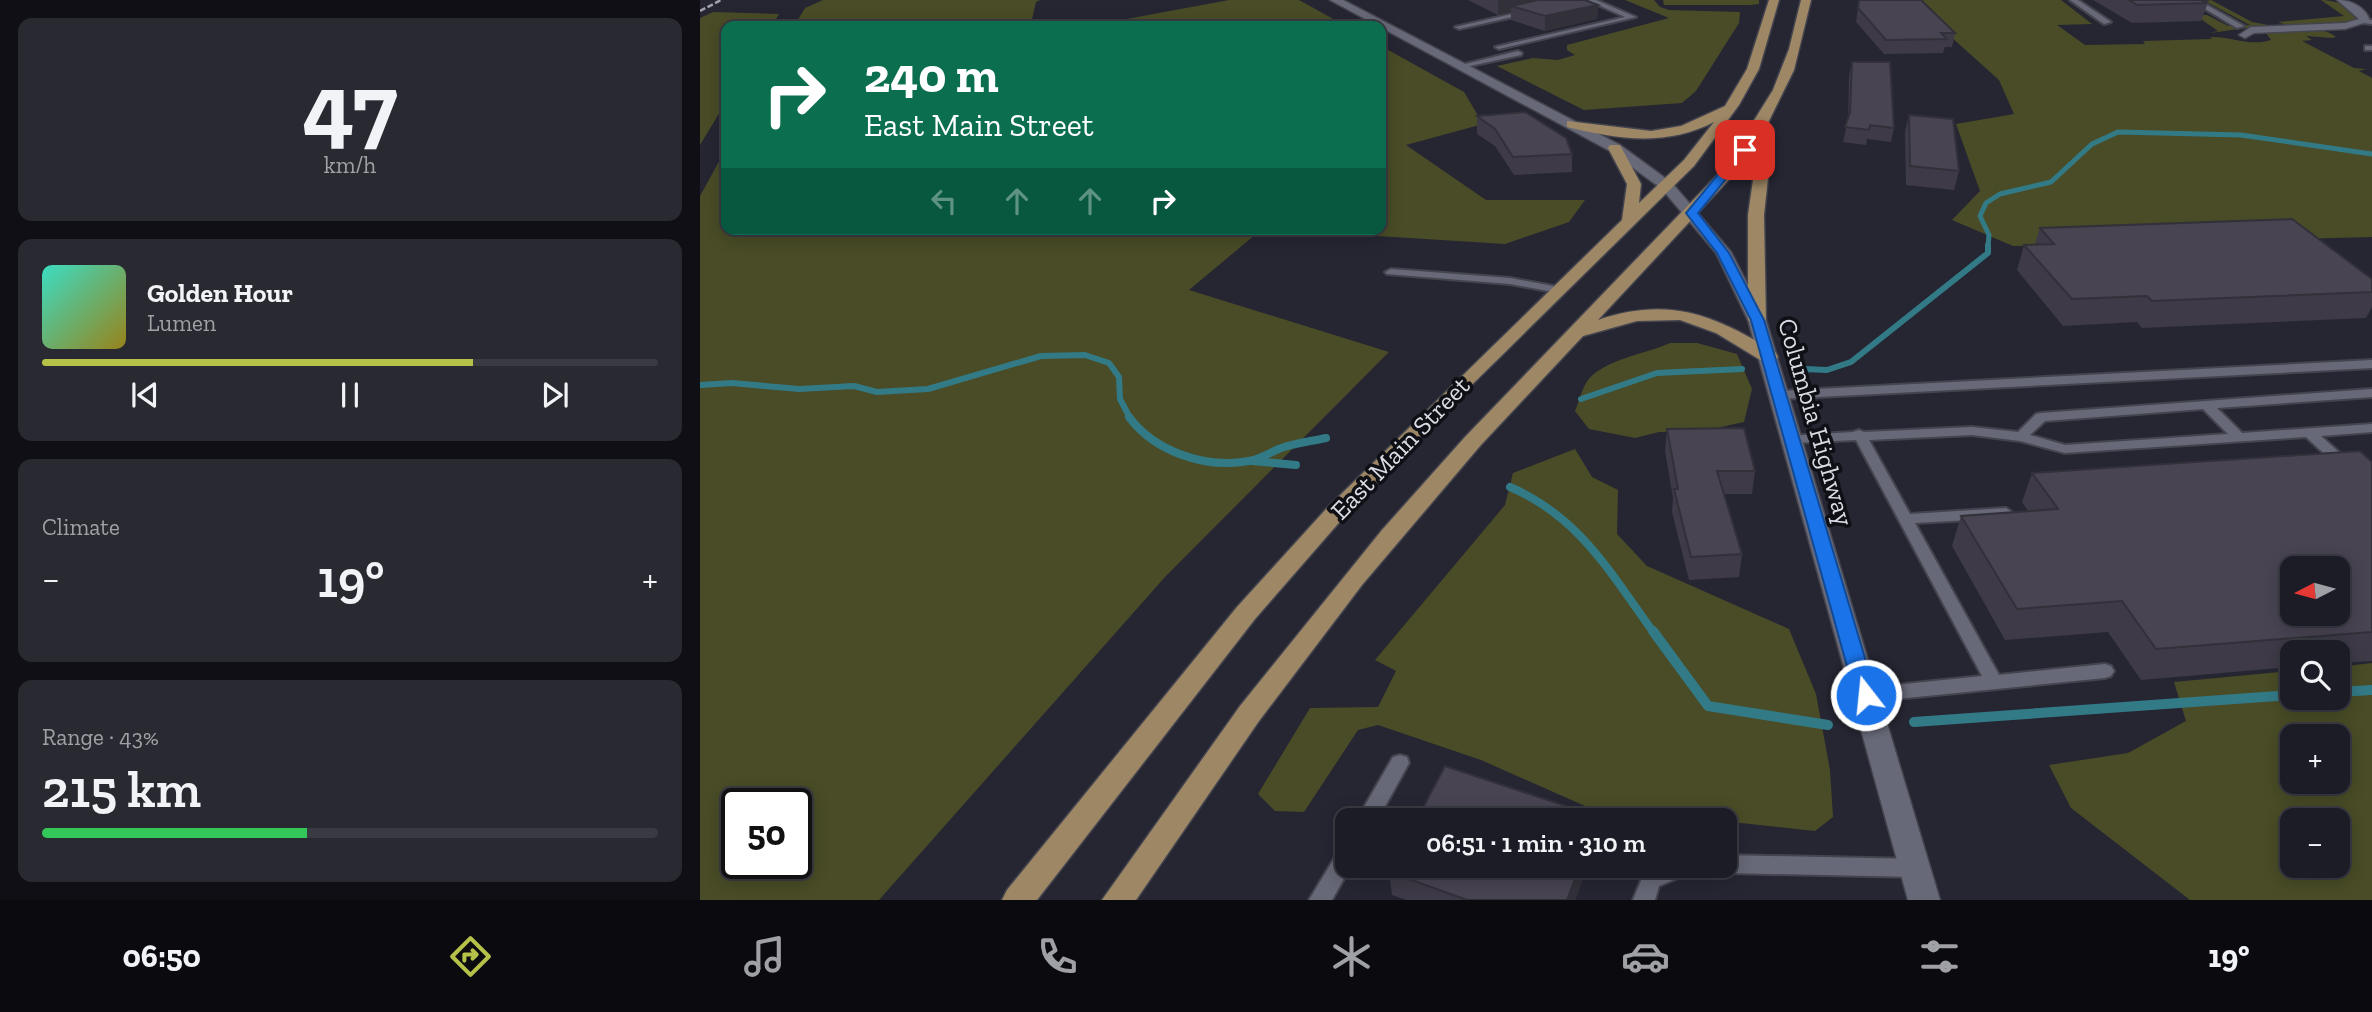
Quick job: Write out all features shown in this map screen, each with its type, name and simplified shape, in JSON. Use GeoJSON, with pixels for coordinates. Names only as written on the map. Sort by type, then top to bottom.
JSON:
{"type":"FeatureCollection","features":[{"type":"Feature","properties":{"kind":"main road","name":"Columbia Highway"},"geometry":{"type":"LineString","coordinates":[[1335,0],[1375,21]]}},
{"type":"Feature","properties":{"kind":"main road","name":"East Main Street"},"geometry":{"type":"LineString","coordinates":[[1118,900],[1205,773],[1324,616],[1471,444],[1692,213],[1730,170],[1760,129],[1785,83],[1782,40],[1774,0]]}},
{"type":"Feature","properties":{"kind":"main road","name":"East Main Street"},"geometry":{"type":"LineString","coordinates":[[1018,900],[1255,603],[1428,416],[1667,186],[1714,132],[1753,69],[1782,40],[1806,0]]}},
{"type":"Feature","properties":{"kind":"main road"},"geometry":{"type":"LineString","coordinates":[[2243,30],[2345,26],[2368,22],[2363,15],[2342,0]]}},
{"type":"Feature","properties":{"kind":"main road","name":"Columbia Highway"},"geometry":{"type":"LineString","coordinates":[[1386,27],[1615,148],[1667,186],[1723,253],[1757,320],[1769,357],[1924,900]]}},
{"type":"Feature","properties":{"kind":"main road"},"geometry":{"type":"LineString","coordinates":[[1572,124],[1622,135],[1662,135],[1697,127],[1733,105]]}},
{"type":"Feature","properties":{"kind":"main road"},"geometry":{"type":"LineString","coordinates":[[1757,320],[1756,215],[1763,159],[1760,129]]}},
{"type":"Feature","properties":{"kind":"main road"},"geometry":{"type":"LineString","coordinates":[[1615,148],[1634,184],[1629,223]]}},
{"type":"Feature","properties":{"kind":"main road"},"geometry":{"type":"LineString","coordinates":[[1575,334],[1626,317],[1672,314],[1724,327],[1769,357]]}},
{"type":"Feature","properties":{"kind":"lane"},"geometry":{"type":"LineString","coordinates":[[1499,47],[1632,18],[1590,0]]}},
{"type":"Feature","properties":{"kind":"lane"},"geometry":{"type":"LineString","coordinates":[[2073,0],[2107,22]]}},
{"type":"Feature","properties":{"kind":"lane"},"geometry":{"type":"LineString","coordinates":[[2193,0],[2243,30]]}},
{"type":"Feature","properties":{"kind":"lane"},"geometry":{"type":"LineString","coordinates":[[1459,27],[1536,10]]}},
{"type":"Feature","properties":{"kind":"lane"},"geometry":{"type":"LineString","coordinates":[[1461,66],[1542,47],[1529,41]]}},
{"type":"Feature","properties":{"kind":"lane"},"geometry":{"type":"LineString","coordinates":[[1391,272],[1510,281],[1559,290]]}},
{"type":"Feature","properties":{"kind":"lane"},"geometry":{"type":"LineString","coordinates":[[1780,395],[2372,363]]}},
{"type":"Feature","properties":{"kind":"lane"},"geometry":{"type":"LineString","coordinates":[[2021,437],[2040,417],[2372,393]]}},
{"type":"Feature","properties":{"kind":"lane"},"geometry":{"type":"LineString","coordinates":[[2205,404],[2240,438]]}},
{"type":"Feature","properties":{"kind":"lane"},"geometry":{"type":"LineString","coordinates":[[1793,439],[1972,431],[2021,437],[2065,449],[2372,428]]}},
{"type":"Feature","properties":{"kind":"lane"},"geometry":{"type":"LineString","coordinates":[[2310,433],[2372,490]]}},
{"type":"Feature","properties":{"kind":"lane"},"geometry":{"type":"LineString","coordinates":[[1859,434],[1993,681]]}},
{"type":"Feature","properties":{"kind":"lane"},"geometry":{"type":"LineString","coordinates":[[1905,519],[2006,513]]}},
{"type":"Feature","properties":{"kind":"lane"},"geometry":{"type":"LineString","coordinates":[[1866,695],[2105,671]]}},
{"type":"Feature","properties":{"kind":"lane"},"geometry":{"type":"LineString","coordinates":[[1374,808],[1400,763]]}},
{"type":"Feature","properties":{"kind":"lane"},"geometry":{"type":"LineString","coordinates":[[1737,864],[1915,869]]}},
{"type":"Feature","properties":{"kind":"lane"},"geometry":{"type":"LineString","coordinates":[[1320,900],[1335,875]]}},
{"type":"Feature","properties":{"kind":"lane"},"geometry":{"type":"LineString","coordinates":[[1644,900],[1651,880],[1656,878]]}},
{"type":"Feature","properties":{"kind":"green space"},"geometry":{"type":"Polygon","coordinates":[[[823,0],[1040,0],[1036,2],[1032,19],[1035,21],[797,21],[805,8],[823,0]]]}},
{"type":"Feature","properties":{"kind":"green space"},"geometry":{"type":"Polygon","coordinates":[[[1229,0],[1299,0],[1337,21],[1116,21],[1229,0]]]}},
{"type":"Feature","properties":{"kind":"green space"},"geometry":{"type":"Polygon","coordinates":[[[1625,0],[1654,0],[1660,7],[1669,10],[1740,12],[1739,23],[1696,91],[1682,103],[1584,110],[1497,66],[1533,58],[1558,60],[1575,55],[1567,50],[1567,45],[1669,18],[1625,0]]]}},
{"type":"Feature","properties":{"kind":"green space"},"geometry":{"type":"Polygon","coordinates":[[[1663,0],[1759,0],[1759,4],[1664,5],[1663,0]]]}},
{"type":"Feature","properties":{"kind":"green space"},"geometry":{"type":"Polygon","coordinates":[[[1910,0],[2061,0],[2092,24],[2057,25],[2085,45],[2145,44],[2143,41],[2212,39],[2210,37],[2263,42],[2271,40],[2266,33],[2269,32],[2313,30],[2330,33],[2336,37],[2306,36],[2312,40],[2302,41],[2354,68],[2366,69],[2359,71],[2372,78],[2372,237],[2013,246],[1952,220],[1980,191],[1956,124],[2014,114],[1999,80],[1910,0]]]}},
{"type":"Feature","properties":{"kind":"green space"},"geometry":{"type":"Polygon","coordinates":[[[2203,0],[2211,0],[2252,22],[2268,25],[2210,33],[2218,31],[2195,15],[2207,15],[2228,26],[2250,25],[2203,0]]]}},
{"type":"Feature","properties":{"kind":"green space"},"geometry":{"type":"Polygon","coordinates":[[[2321,0],[2342,5],[2354,14],[2356,19],[2339,25],[2317,27],[2278,22],[2344,16],[2321,0]]]}},
{"type":"Feature","properties":{"kind":"green space"},"geometry":{"type":"Polygon","coordinates":[[[713,12],[779,14],[775,21],[721,21],[721,110],[700,145],[700,18],[713,12]]]}},
{"type":"Feature","properties":{"kind":"green space"},"geometry":{"type":"Polygon","coordinates":[[[1386,49],[1464,92],[1483,124],[1406,145],[1486,200],[1585,200],[1569,222],[1505,244],[1360,235],[1386,235],[1386,49]]]}},
{"type":"Feature","properties":{"kind":"green space"},"geometry":{"type":"Polygon","coordinates":[[[721,158],[721,235],[1255,235],[1189,290],[1389,352],[1165,577],[879,900],[700,900],[700,196],[721,158]]]}},
{"type":"Feature","properties":{"kind":"green space"},"geometry":{"type":"Polygon","coordinates":[[[1670,343],[1697,343],[1737,354],[1752,389],[1744,422],[1703,431],[1659,432],[1635,438],[1589,429],[1575,411],[1588,380],[1615,362],[1670,343]]]}},
{"type":"Feature","properties":{"kind":"green space"},"geometry":{"type":"Polygon","coordinates":[[[1575,449],[1592,477],[1618,490],[1617,534],[1647,566],[1789,629],[1816,694],[1830,770],[1833,817],[1815,831],[1737,823],[1737,808],[1585,806],[1481,760],[1378,725],[1358,730],[1304,812],[1275,811],[1258,794],[1310,708],[1378,707],[1396,671],[1375,660],[1505,505],[1513,473],[1575,449]]]}},
{"type":"Feature","properties":{"kind":"green space"},"geometry":{"type":"Polygon","coordinates":[[[2372,663],[2372,900],[2190,900],[2071,808],[2049,765],[2128,753],[2186,721],[2174,682],[2280,672],[2280,710],[2350,710],[2350,666],[2372,663]]]}},
{"type":"Feature","properties":{"kind":"building"},"geometry":{"type":"Polygon","coordinates":[[[1538,0],[1585,0],[1598,5],[1545,16],[1511,6],[1538,0]]]}},
{"type":"Feature","properties":{"kind":"building"},"geometry":{"type":"Polygon","coordinates":[[[1859,0],[1921,0],[1955,33],[1941,33],[1947,39],[1886,40],[1858,8],[1859,0]]]}},
{"type":"Feature","properties":{"kind":"building"},"geometry":{"type":"Polygon","coordinates":[[[2129,0],[2209,0],[2203,1],[2207,3],[2137,5],[2129,0]]]}},
{"type":"Feature","properties":{"kind":"building"},"geometry":{"type":"Polygon","coordinates":[[[1852,62],[1890,62],[1894,128],[1870,125],[1869,130],[1845,127],[1850,112],[1852,62]]]}},
{"type":"Feature","properties":{"kind":"building"},"geometry":{"type":"Polygon","coordinates":[[[1525,112],[1566,138],[1572,154],[1513,157],[1495,129],[1477,116],[1525,112]]]}},
{"type":"Feature","properties":{"kind":"building"},"geometry":{"type":"Polygon","coordinates":[[[1909,115],[1953,119],[1959,171],[1910,166],[1909,115]]]}},
{"type":"Feature","properties":{"kind":"building"},"geometry":{"type":"Polygon","coordinates":[[[2292,219],[2372,279],[2372,292],[2152,301],[2147,296],[2072,299],[2024,245],[2054,244],[2040,228],[2292,219]]]}},
{"type":"Feature","properties":{"kind":"building"},"geometry":{"type":"Polygon","coordinates":[[[1744,428],[1755,471],[1717,471],[1742,554],[1691,557],[1674,489],[1678,489],[1667,429],[1744,428]]]}},
{"type":"Feature","properties":{"kind":"building"},"geometry":{"type":"Polygon","coordinates":[[[2360,451],[2372,462],[2372,632],[2156,649],[2122,601],[2017,609],[1961,516],[2058,509],[2032,473],[2360,451]]]}},
{"type":"Feature","properties":{"kind":"building"},"geometry":{"type":"Polygon","coordinates":[[[1445,766],[1572,808],[1423,808],[1445,766]]]}},
{"type":"Feature","properties":{"kind":"building"},"geometry":{"type":"Polygon","coordinates":[[[1406,878],[1575,878],[1567,900],[1467,900],[1406,878]]]}},
{"type":"Feature","properties":{"kind":"waterway"},"geometry":{"type":"LineString","coordinates":[[1988,247],[1989,235],[1980,216],[1986,203],[2000,194],[2051,182],[2092,144],[2118,132],[2241,135],[2372,154]]}},
{"type":"Feature","properties":{"kind":"waterway"},"geometry":{"type":"LineString","coordinates":[[1804,369],[1827,370],[1851,362],[1988,253],[1988,247]]}},
{"type":"Feature","properties":{"kind":"waterway"},"geometry":{"type":"LineString","coordinates":[[700,385],[732,383],[799,389],[854,386],[877,392],[928,389],[1041,356],[1085,355],[1109,363],[1119,377],[1120,399],[1130,418]]}},
{"type":"Feature","properties":{"kind":"waterway"},"geometry":{"type":"LineString","coordinates":[[1581,399],[1657,373],[1742,369]]}},
{"type":"Feature","properties":{"kind":"waterway"},"geometry":{"type":"LineString","coordinates":[[1129,417],[1153,440],[1167,448],[1199,460],[1216,462],[1249,461],[1284,447],[1326,438]]}},
{"type":"Feature","properties":{"kind":"waterway"},"geometry":{"type":"LineString","coordinates":[[1252,461],[1296,465]]}},
{"type":"Feature","properties":{"kind":"waterway"},"geometry":{"type":"LineString","coordinates":[[1510,487],[1535,499],[1575,531],[1608,569],[1654,633]]}},
{"type":"Feature","properties":{"kind":"waterway"},"geometry":{"type":"LineString","coordinates":[[1653,631],[1708,706],[1828,725]]}},
{"type":"Feature","properties":{"kind":"waterway"},"geometry":{"type":"LineString","coordinates":[[2350,691],[2372,690]]}},
{"type":"Feature","properties":{"kind":"waterway"},"geometry":{"type":"LineString","coordinates":[[1914,722],[2280,696]]}},
{"type":"Feature","properties":{"kind":"railway"},"geometry":{"type":"LineString","coordinates":[[700,11],[721,0]]}},
{"type":"Feature","properties":{"kind":"route"},"geometry":{"type":"LineString","coordinates":[[1745,150],[1692,213],[1723,253],[1741,283],[1757,320],[1866,695]]}}]}
